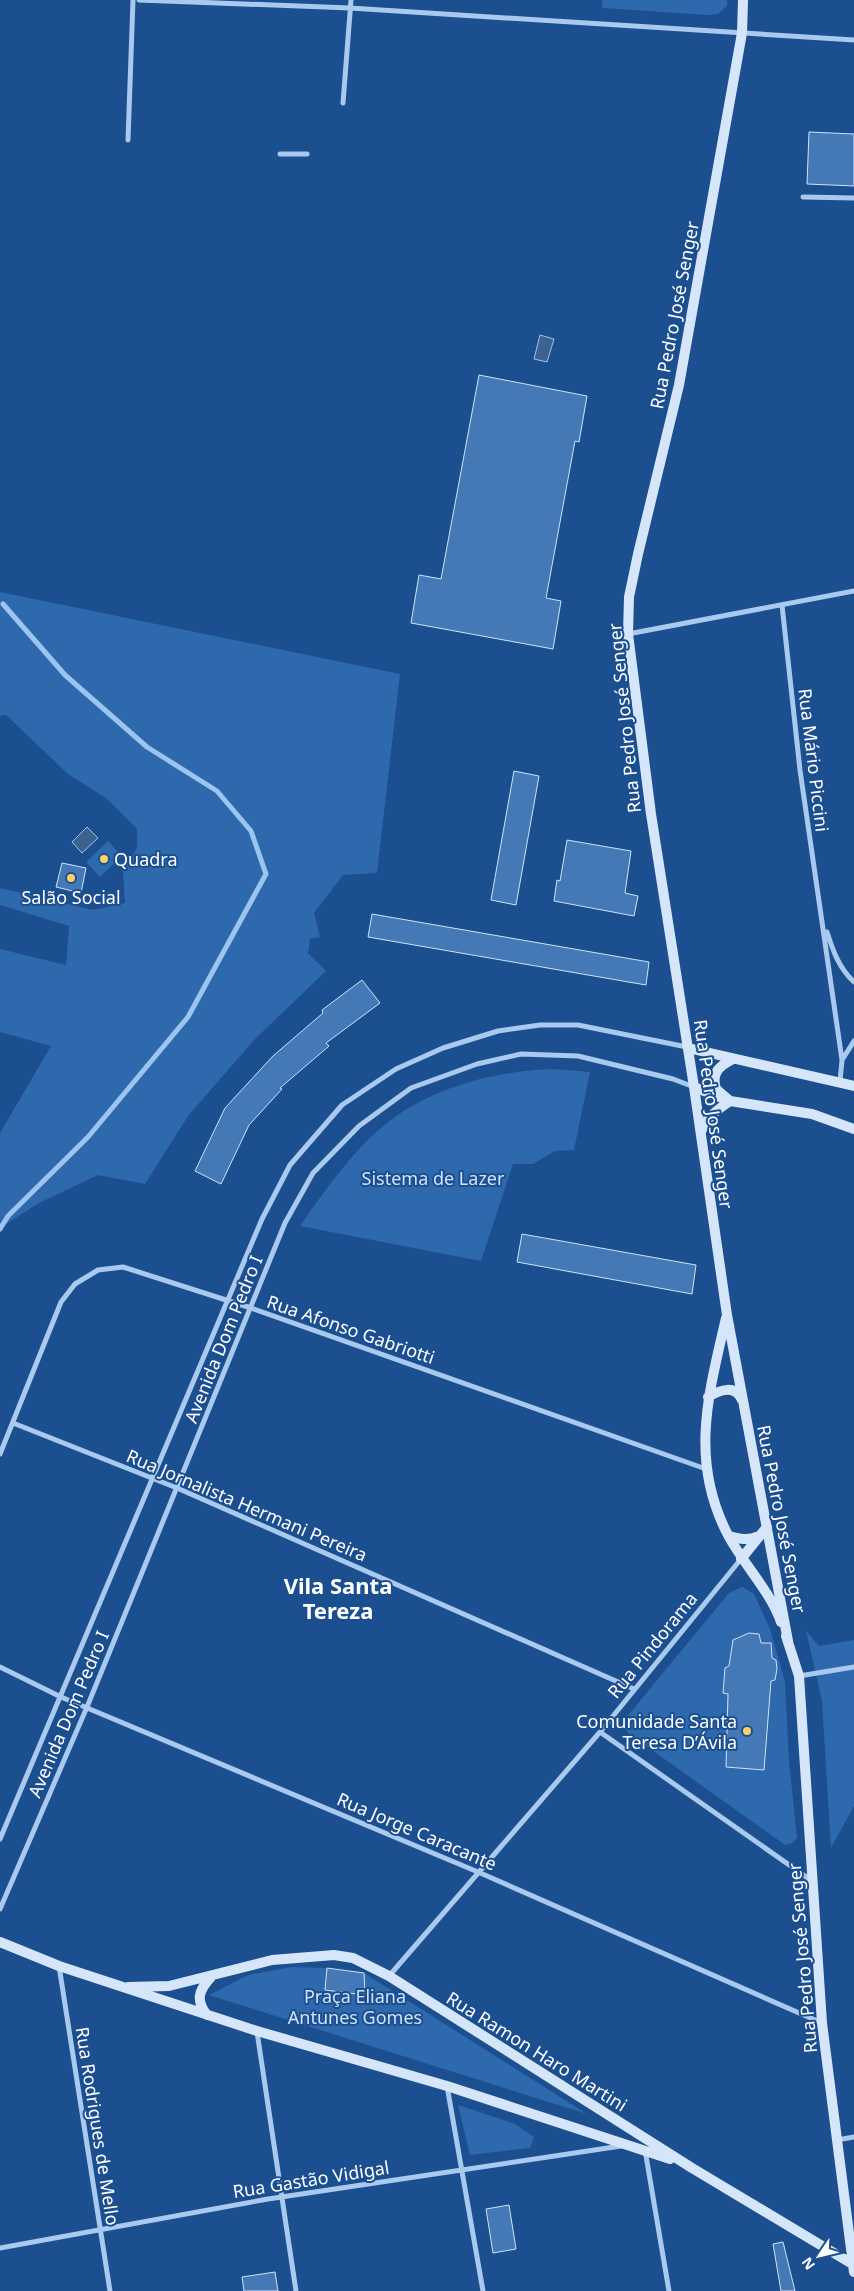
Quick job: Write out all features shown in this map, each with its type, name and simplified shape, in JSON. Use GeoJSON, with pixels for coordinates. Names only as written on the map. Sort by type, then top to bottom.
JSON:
{"type":"FeatureCollection","features":[{"type":"Feature","properties":{"kind":"street"},"geometry":{"type":"LineString","coordinates":[[128,140],[133,0]]}},
{"type":"Feature","properties":{"kind":"street"},"geometry":{"type":"LineString","coordinates":[[139,0],[350,8],[854,40]]}},
{"type":"Feature","properties":{"kind":"street"},"geometry":{"type":"LineString","coordinates":[[343,103],[351,0]]}},
{"type":"Feature","properties":{"kind":"street","name":"Rua Pedro José Senger"},"geometry":{"type":"LineString","coordinates":[[743,0],[742,33],[679,385],[629,597],[628,634],[651,814],[727,1314],[788,1641]]}},
{"type":"Feature","properties":{"kind":"street"},"geometry":{"type":"LineString","coordinates":[[280,154],[307,154]]}},
{"type":"Feature","properties":{"kind":"street"},"geometry":{"type":"LineString","coordinates":[[803,197],[854,198]]}},
{"type":"Feature","properties":{"kind":"street"},"geometry":{"type":"LineString","coordinates":[[628,634],[854,591]]}},
{"type":"Feature","properties":{"kind":"street","name":"Rua Mário Piccini"},"geometry":{"type":"LineString","coordinates":[[782,605],[800,770],[842,1060]]}},
{"type":"Feature","properties":{"kind":"street","name":"Rua Mário Piccini"},"geometry":{"type":"LineString","coordinates":[[822,917],[834,953],[844,973],[854,982]]}},
{"type":"Feature","properties":{"kind":"street","name":"Avenida Dom Pedro I"},"geometry":{"type":"LineString","coordinates":[[0,1839],[262,1219],[290,1165],[342,1106],[396,1069],[443,1048],[479,1036],[540,1025],[578,1025],[688,1048]]}},
{"type":"Feature","properties":{"kind":"street"},"geometry":{"type":"LineString","coordinates":[[840,1081],[842,1060],[854,1041]]}},
{"type":"Feature","properties":{"kind":"street"},"geometry":{"type":"LineString","coordinates":[[688,1048],[840,1081],[854,1086]]}},
{"type":"Feature","properties":{"kind":"street","name":"Avenida Dom Pedro I"},"geometry":{"type":"LineString","coordinates":[[0,1909],[177,1488],[285,1223],[312,1173],[359,1126],[411,1088],[477,1064],[521,1054],[578,1056],[673,1079],[694,1087]]}},
{"type":"Feature","properties":{"kind":"street"},"geometry":{"type":"LineString","coordinates":[[730,1101],[716,1089],[714,1075],[717,1068],[733,1059]]}},
{"type":"Feature","properties":{"kind":"street"},"geometry":{"type":"LineString","coordinates":[[694,1087],[730,1101],[812,1114],[854,1128]]}},
{"type":"Feature","properties":{"kind":"street"},"geometry":{"type":"LineString","coordinates":[[701,1133],[709,1118],[730,1101]]}},
{"type":"Feature","properties":{"kind":"street","name":"Rua Afonso Gabriotti"},"geometry":{"type":"LineString","coordinates":[[13,1423],[61,1302],[75,1284],[98,1270],[124,1267],[250,1308],[706,1469]]}},
{"type":"Feature","properties":{"kind":"street","name":"Rua Pedro José Senger"},"geometry":{"type":"LineString","coordinates":[[727,1314],[708,1397],[705,1425],[706,1469],[716,1506],[728,1536],[779,1618],[799,1676],[822,2023],[854,2267]]}},
{"type":"Feature","properties":{"kind":"street"},"geometry":{"type":"LineString","coordinates":[[708,1397],[721,1390],[730,1390],[740,1396],[744,1403]]}},
{"type":"Feature","properties":{"kind":"street"},"geometry":{"type":"LineString","coordinates":[[0,1454],[13,1423]]}},
{"type":"Feature","properties":{"kind":"street","name":"Rua Jornalista Hermani Pereira"},"geometry":{"type":"LineString","coordinates":[[13,1423],[152,1477],[634,1689]]}},
{"type":"Feature","properties":{"kind":"street"},"geometry":{"type":"LineString","coordinates":[[741,1559],[767,1527]]}},
{"type":"Feature","properties":{"kind":"street"},"geometry":{"type":"LineString","coordinates":[[728,1536],[741,1540],[750,1540],[758,1536]]}},
{"type":"Feature","properties":{"kind":"street","name":"Rua Pindorama"},"geometry":{"type":"LineString","coordinates":[[390,1976],[600,1732],[741,1559]]}},
{"type":"Feature","properties":{"kind":"street","name":"Rua Jorge Caracante"},"geometry":{"type":"LineString","coordinates":[[0,1667],[61,1697],[478,1872],[822,2023]]}},
{"type":"Feature","properties":{"kind":"street"},"geometry":{"type":"LineString","coordinates":[[799,1676],[854,1667]]}},
{"type":"Feature","properties":{"kind":"street"},"geometry":{"type":"LineString","coordinates":[[600,1732],[812,1881]]}},
{"type":"Feature","properties":{"kind":"street","name":"Rua Ramon Haro Martini"},"geometry":{"type":"LineString","coordinates":[[0,1942],[59,1966],[128,1987],[207,2015],[447,2086],[645,2150],[692,2168]]}},
{"type":"Feature","properties":{"kind":"street","name":"Rua Ramon Haro Martini"},"geometry":{"type":"LineString","coordinates":[[128,1987],[169,1986],[272,1960],[334,1955],[353,1958],[390,1976],[692,2168],[854,2267]]}},
{"type":"Feature","properties":{"kind":"street","name":"Rua Rodrigues de Mello"},"geometry":{"type":"LineString","coordinates":[[59,1966],[110,2291]]}},
{"type":"Feature","properties":{"kind":"street"},"geometry":{"type":"LineString","coordinates":[[207,2015],[198,2001],[200,1993],[212,1976]]}},
{"type":"Feature","properties":{"kind":"street"},"geometry":{"type":"LineString","coordinates":[[257,2031],[296,2291]]}},
{"type":"Feature","properties":{"kind":"street"},"geometry":{"type":"LineString","coordinates":[[447,2086],[484,2291]]}},
{"type":"Feature","properties":{"kind":"street"},"geometry":{"type":"LineString","coordinates":[[837,2140],[854,2137]]}},
{"type":"Feature","properties":{"kind":"street","name":"Rua Gastão Vidigal"},"geometry":{"type":"LineString","coordinates":[[0,2248],[282,2196],[627,2145]]}},
{"type":"Feature","properties":{"kind":"street"},"geometry":{"type":"LineString","coordinates":[[645,2150],[669,2291]]}},
{"type":"Feature","properties":{"kind":"green space"},"geometry":{"type":"Polygon","coordinates":[[[602,0],[727,0],[727,6],[718,14],[708,15],[602,8],[602,0]]]}},
{"type":"Feature","properties":{"kind":"green space"},"geometry":{"type":"Polygon","coordinates":[[[0,592],[400,674],[377,873],[343,875],[314,913],[320,937],[310,939],[308,953],[326,971],[255,1039],[188,1116],[145,1184],[98,1175],[39,1203],[0,1228],[0,1133],[51,1046],[0,1032],[0,949],[66,965],[69,926],[0,905],[0,888],[93,910],[125,903],[123,871],[137,848],[137,829],[106,798],[68,774],[6,715],[0,716],[0,592]]]}},
{"type":"Feature","properties":{"kind":"green space","name":"Quadra"},"geometry":{"type":"Polygon","coordinates":[[[108,841],[122,856],[100,877],[86,862],[108,841]]]}},
{"type":"Feature","properties":{"kind":"green space","name":"Sistema de Lazer"},"geometry":{"type":"Polygon","coordinates":[[[552,1069],[590,1072],[574,1150],[555,1151],[533,1164],[513,1164],[481,1261],[300,1226],[348,1161],[371,1137],[400,1113],[441,1092],[462,1084],[507,1073],[552,1069]]]}},
{"type":"Feature","properties":{"kind":"green space"},"geometry":{"type":"Polygon","coordinates":[[[742,1587],[754,1594],[770,1629],[785,1682],[789,1761],[797,1838],[792,1843],[785,1845],[628,1733],[624,1727],[625,1719],[729,1593],[742,1587]]]}},
{"type":"Feature","properties":{"kind":"green space"},"geometry":{"type":"Polygon","coordinates":[[[806,1631],[819,1646],[854,1640],[854,1806],[831,1848],[822,1701],[806,1631]]]}},
{"type":"Feature","properties":{"kind":"green space","name":"Praça Eliana Antunes Gomes"},"geometry":{"type":"Polygon","coordinates":[[[291,1967],[327,1968],[364,1973],[587,2114],[209,1995],[248,1975],[291,1967]]]}},
{"type":"Feature","properties":{"kind":"green space"},"geometry":{"type":"Polygon","coordinates":[[[458,2105],[515,2124],[534,2137],[530,2148],[470,2155],[458,2105]]]}},
{"type":"Feature","properties":{"kind":"shaded area"},"geometry":{"type":"Polygon","coordinates":[[[540,335],[554,339],[547,362],[534,359],[540,335]]]}},
{"type":"Feature","properties":{"kind":"shaded area"},"geometry":{"type":"Polygon","coordinates":[[[87,827],[98,838],[82,853],[72,842],[87,827]]]}},
{"type":"Feature","properties":{"kind":"building"},"geometry":{"type":"Polygon","coordinates":[[[809,132],[854,134],[854,186],[807,184],[809,132]]]}},
{"type":"Feature","properties":{"kind":"building"},"geometry":{"type":"Polygon","coordinates":[[[479,375],[587,396],[579,442],[575,441],[546,598],[561,601],[553,649],[411,623],[419,575],[441,579],[479,375]]]}},
{"type":"Feature","properties":{"kind":"building"},"geometry":{"type":"Polygon","coordinates":[[[514,771],[539,776],[516,905],[491,900],[514,771]]]}},
{"type":"Feature","properties":{"kind":"building"},"geometry":{"type":"Polygon","coordinates":[[[567,840],[631,851],[625,893],[638,896],[634,916],[554,901],[557,880],[560,881],[567,840]]]}},
{"type":"Feature","properties":{"kind":"building","name":"Salão Social"},"geometry":{"type":"Polygon","coordinates":[[[62,863],[86,868],[81,893],[56,887],[62,863]]]}},
{"type":"Feature","properties":{"kind":"building"},"geometry":{"type":"Polygon","coordinates":[[[372,914],[649,962],[646,985],[368,937],[372,914]]]}},
{"type":"Feature","properties":{"kind":"building"},"geometry":{"type":"Polygon","coordinates":[[[362,980],[380,1003],[326,1043],[329,1046],[280,1088],[282,1089],[249,1125],[221,1184],[195,1171],[225,1108],[273,1056],[323,1013],[322,1010],[362,980]]]}},
{"type":"Feature","properties":{"kind":"building"},"geometry":{"type":"Polygon","coordinates":[[[522,1234],[696,1265],[692,1294],[517,1262],[522,1234]]]}},
{"type":"Feature","properties":{"kind":"building","name":"Comunidade Santa Teresa D’Ávila"},"geometry":{"type":"Polygon","coordinates":[[[749,1633],[759,1634],[761,1643],[771,1643],[772,1658],[776,1660],[777,1669],[775,1680],[771,1681],[764,1770],[726,1767],[728,1694],[723,1693],[725,1668],[729,1666],[733,1640],[749,1633]]]}},
{"type":"Feature","properties":{"kind":"building"},"geometry":{"type":"Polygon","coordinates":[[[327,1968],[364,1973],[365,1995],[325,1990],[327,1968]]]}},
{"type":"Feature","properties":{"kind":"building"},"geometry":{"type":"Polygon","coordinates":[[[509,2205],[516,2249],[493,2253],[486,2209],[509,2205]]]}},
{"type":"Feature","properties":{"kind":"building"},"geometry":{"type":"Polygon","coordinates":[[[783,2242],[795,2291],[781,2291],[773,2244],[783,2242]]]}},
{"type":"Feature","properties":{"kind":"building"},"geometry":{"type":"Polygon","coordinates":[[[275,2272],[278,2291],[244,2291],[242,2277],[275,2272]]]}},
{"type":"Feature","properties":{"kind":"waterway"},"geometry":{"type":"LineString","coordinates":[[0,1229],[8,1216],[88,1137],[188,1017],[266,874],[251,831],[217,791],[147,747],[65,675],[3,604]]}},
{"type":"Feature","properties":{"kind":"place","name":"Quadra"},"geometry":{"type":"Point","coordinates":[104,859]}},
{"type":"Feature","properties":{"kind":"place","name":"Salão Social"},"geometry":{"type":"Point","coordinates":[71,878]}},
{"type":"Feature","properties":{"kind":"place","name":"Comunidade Santa Teresa D’Ávila"},"geometry":{"type":"Point","coordinates":[747,1731]}},
{"type":"Feature","properties":{"kind":"district","name":"Vila Santa Tereza"},"geometry":{"type":"Point","coordinates":[338,1598]}}]}
